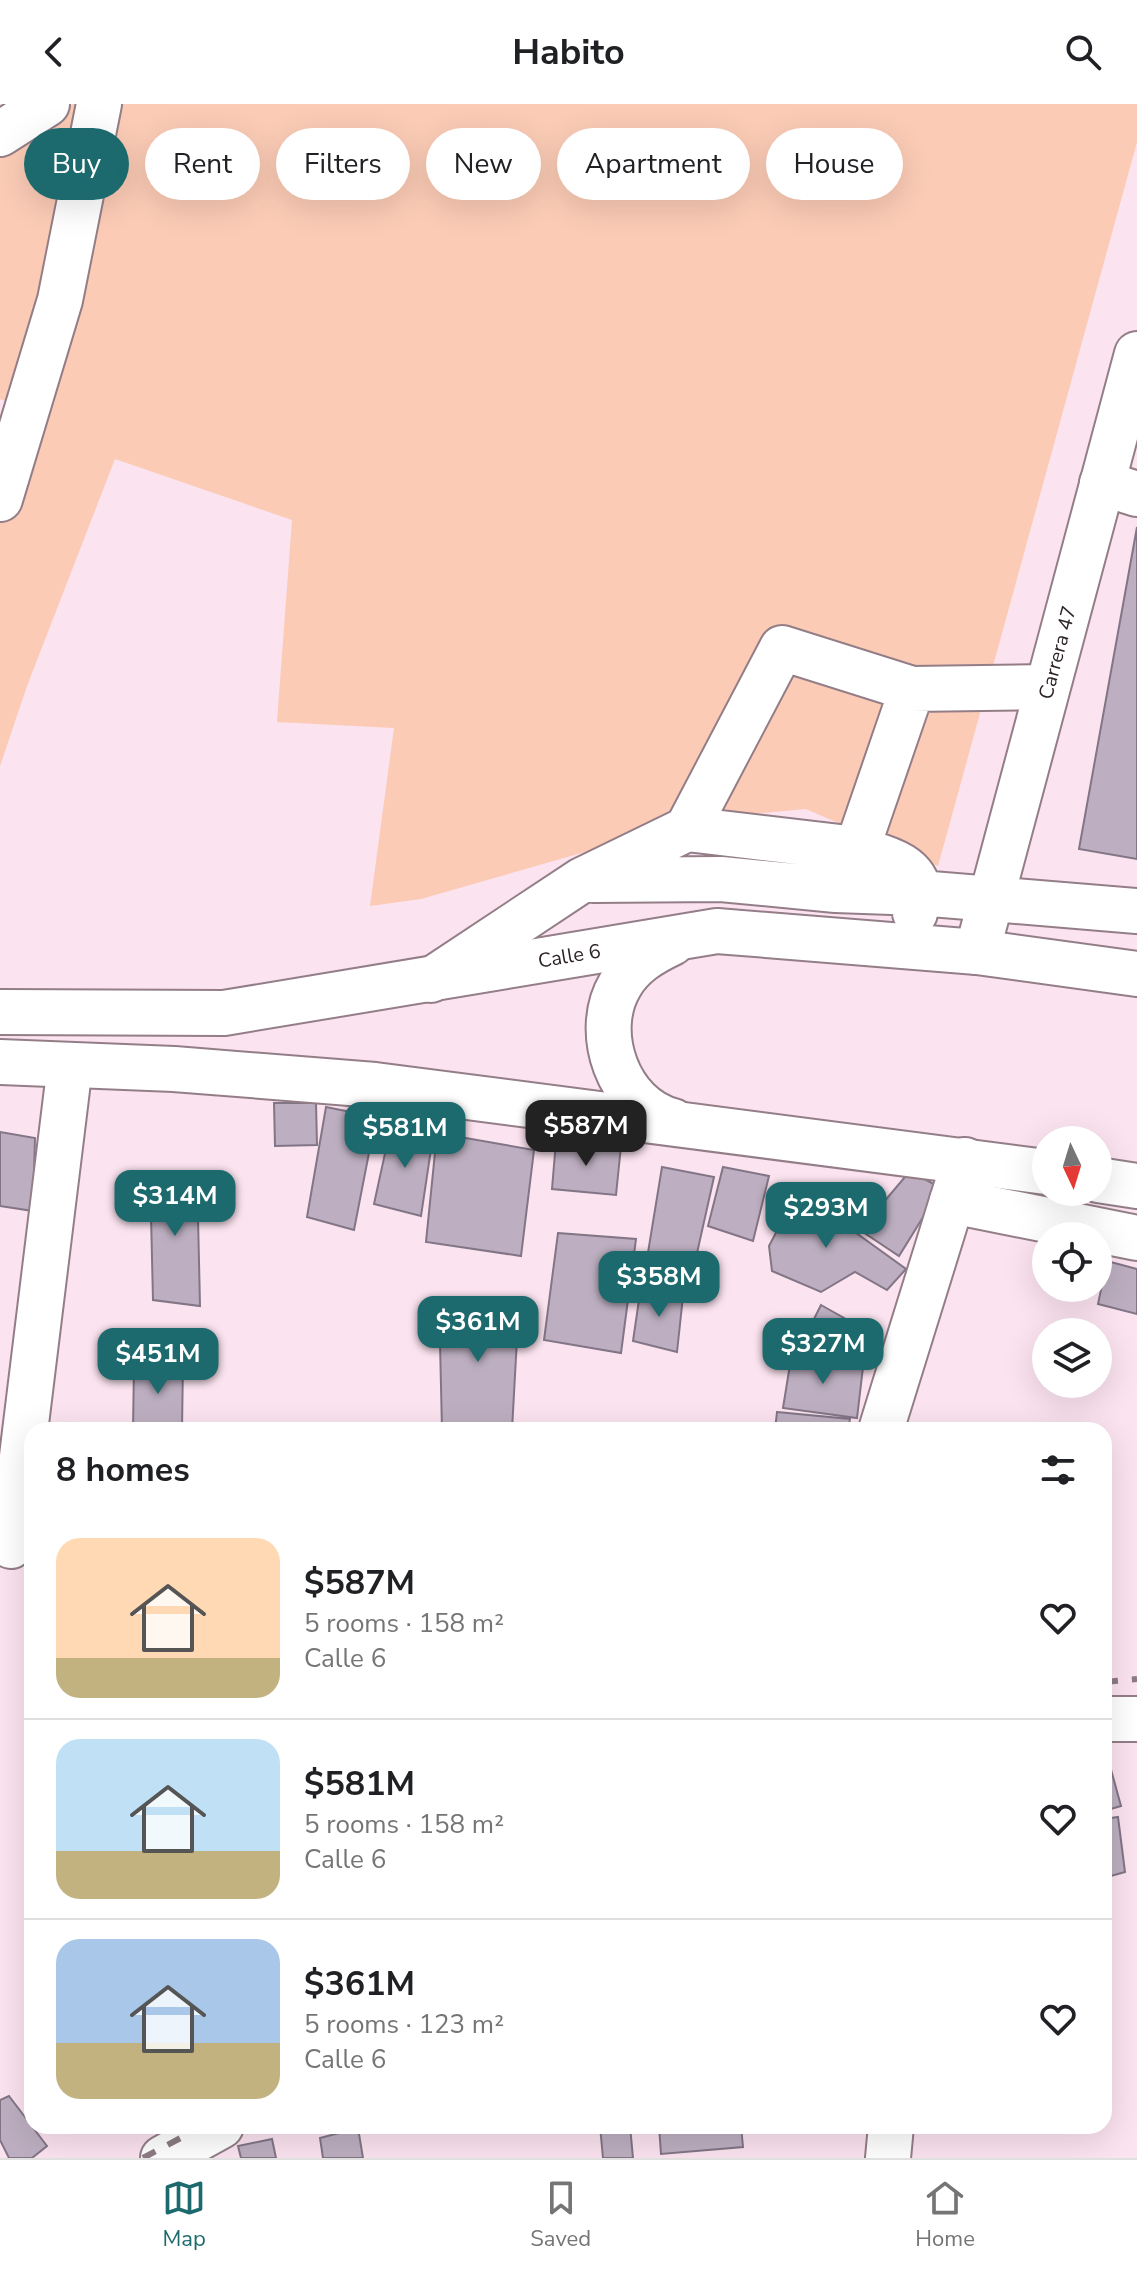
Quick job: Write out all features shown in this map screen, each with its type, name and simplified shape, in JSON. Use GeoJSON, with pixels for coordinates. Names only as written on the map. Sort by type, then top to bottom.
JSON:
{"type":"FeatureCollection","features":[{"type":"Feature","properties":{"kind":"main road"},"geometry":{"type":"LineString","coordinates":[[0,134],[47,104]]}},
{"type":"Feature","properties":{"kind":"main road"},"geometry":{"type":"LineString","coordinates":[[0,499],[60,300],[99,104]]}},
{"type":"Feature","properties":{"kind":"main road","name":"Carrera 47"},"geometry":{"type":"LineString","coordinates":[[977,952],[1046,687],[1120,489],[1137,354]]}},
{"type":"Feature","properties":{"kind":"main road"},"geometry":{"type":"LineString","coordinates":[[687,829],[782,648],[912,689],[1046,687]]}},
{"type":"Feature","properties":{"kind":"main road"},"geometry":{"type":"LineString","coordinates":[[857,849],[912,689]]}},
{"type":"Feature","properties":{"kind":"main road"},"geometry":{"type":"LineString","coordinates":[[431,980],[582,880],[687,829],[857,849],[901,863],[912,875],[919,893],[908,945]]}},
{"type":"Feature","properties":{"kind":"main road"},"geometry":{"type":"LineString","coordinates":[[582,880],[721,879],[1137,911]]}},
{"type":"Feature","properties":{"kind":"main road"},"geometry":{"type":"LineString","coordinates":[[698,1128],[661,1118],[630,1094],[612,1060],[608,1022],[620,985],[645,956],[678,940],[717,931]]}},
{"type":"Feature","properties":{"kind":"main road","name":"Calle 6"},"geometry":{"type":"LineString","coordinates":[[0,1012],[224,1013],[717,931],[977,952],[1137,974]]}},
{"type":"Feature","properties":{"kind":"main road"},"geometry":{"type":"LineString","coordinates":[[0,1062],[174,1069],[375,1085],[1032,1170]]}},
{"type":"Feature","properties":{"kind":"main road"},"geometry":{"type":"LineString","coordinates":[[26,1422],[70,1065]]}},
{"type":"Feature","properties":{"kind":"main road"},"geometry":{"type":"LineString","coordinates":[[883,1422],[965,1160]]}},
{"type":"Feature","properties":{"kind":"main road"},"geometry":{"type":"LineString","coordinates":[[1112,1182],[1137,1186]]}},
{"type":"Feature","properties":{"kind":"main road"},"geometry":{"type":"LineString","coordinates":[[952,1201],[1137,1238]]}},
{"type":"Feature","properties":{"kind":"main road"},"geometry":{"type":"LineString","coordinates":[[11,1546],[24,1440]]}},
{"type":"Feature","properties":{"kind":"main road"},"geometry":{"type":"LineString","coordinates":[[1112,1719],[1137,1719]]}},
{"type":"Feature","properties":{"kind":"main road"},"geometry":{"type":"LineString","coordinates":[[163,2158],[206,2134]]}},
{"type":"Feature","properties":{"kind":"main road"},"geometry":{"type":"LineString","coordinates":[[888,2158],[890,2134]]}},
{"type":"Feature","properties":{"kind":"shaded area"},"geometry":{"type":"Polygon","coordinates":[[[72,104],[1137,104],[1137,142],[938,866],[806,809],[704,818],[421,899],[370,906],[394,728],[277,722],[292,520],[115,459],[27,686],[0,766],[0,487],[9,402],[0,399],[0,146],[24,143],[24,200],[129,200],[129,128],[55,128],[72,104]]]}},
{"type":"Feature","properties":{"kind":"building"},"geometry":{"type":"Polygon","coordinates":[[[1137,527],[1137,859],[1079,849],[1137,527]]]}},
{"type":"Feature","properties":{"kind":"building"},"geometry":{"type":"Polygon","coordinates":[[[274,1103],[316,1103],[317,1145],[275,1146],[274,1103]]]}},
{"type":"Feature","properties":{"kind":"building"},"geometry":{"type":"Polygon","coordinates":[[[326,1107],[376,1117],[354,1230],[307,1217],[326,1107]]]}},
{"type":"Feature","properties":{"kind":"building"},"geometry":{"type":"Polygon","coordinates":[[[392,1121],[433,1136],[421,1216],[374,1204],[392,1121]]]}},
{"type":"Feature","properties":{"kind":"building"},"geometry":{"type":"Polygon","coordinates":[[[0,1132],[35,1138],[33,1211],[0,1206],[0,1132]]]}},
{"type":"Feature","properties":{"kind":"building"},"geometry":{"type":"Polygon","coordinates":[[[437,1133],[534,1150],[521,1256],[426,1242],[437,1133]]]}},
{"type":"Feature","properties":{"kind":"building"},"geometry":{"type":"Polygon","coordinates":[[[556,1141],[621,1146],[616,1195],[552,1189],[556,1141]]]}},
{"type":"Feature","properties":{"kind":"building"},"geometry":{"type":"Polygon","coordinates":[[[662,1167],[714,1177],[689,1289],[644,1277],[662,1167]]]}},
{"type":"Feature","properties":{"kind":"building"},"geometry":{"type":"Polygon","coordinates":[[[723,1167],[769,1176],[753,1241],[708,1226],[723,1167]]]}},
{"type":"Feature","properties":{"kind":"building"},"geometry":{"type":"Polygon","coordinates":[[[910,1171],[941,1188],[899,1256],[860,1230],[910,1171]]]}},
{"type":"Feature","properties":{"kind":"building"},"geometry":{"type":"Polygon","coordinates":[[[150,1173],[197,1173],[200,1306],[153,1300],[150,1173]]]}},
{"type":"Feature","properties":{"kind":"building"},"geometry":{"type":"Polygon","coordinates":[[[798,1191],[906,1269],[887,1290],[855,1272],[821,1292],[772,1271],[769,1246],[798,1191]]]}},
{"type":"Feature","properties":{"kind":"building"},"geometry":{"type":"Polygon","coordinates":[[[558,1233],[636,1239],[621,1353],[544,1340],[558,1233]]]}},
{"type":"Feature","properties":{"kind":"building"},"geometry":{"type":"Polygon","coordinates":[[[1112,1262],[1137,1269],[1137,1314],[1098,1304],[1112,1302],[1112,1262]]]}},
{"type":"Feature","properties":{"kind":"building"},"geometry":{"type":"Polygon","coordinates":[[[641,1286],[683,1296],[677,1352],[633,1341],[641,1286]]]}},
{"type":"Feature","properties":{"kind":"building"},"geometry":{"type":"Polygon","coordinates":[[[439,1299],[519,1302],[512,1422],[442,1422],[439,1299]]]}},
{"type":"Feature","properties":{"kind":"building"},"geometry":{"type":"Polygon","coordinates":[[[821,1305],[876,1336],[866,1362],[801,1345],[821,1305]]]}},
{"type":"Feature","properties":{"kind":"building"},"geometry":{"type":"Polygon","coordinates":[[[792,1352],[863,1367],[857,1418],[783,1408],[792,1352]]]}},
{"type":"Feature","properties":{"kind":"building"},"geometry":{"type":"Polygon","coordinates":[[[183,1361],[182,1422],[133,1422],[134,1365],[183,1361]]]}},
{"type":"Feature","properties":{"kind":"building"},"geometry":{"type":"Polygon","coordinates":[[[777,1412],[850,1419],[849,1422],[776,1422],[777,1412]]]}},
{"type":"Feature","properties":{"kind":"building"},"geometry":{"type":"Polygon","coordinates":[[[1112,1773],[1121,1806],[1112,1809],[1112,1773]]]}},
{"type":"Feature","properties":{"kind":"building"},"geometry":{"type":"Polygon","coordinates":[[[1118,1817],[1125,1872],[1112,1876],[1112,1818],[1118,1817]]]}},
{"type":"Feature","properties":{"kind":"building"},"geometry":{"type":"Polygon","coordinates":[[[9,2096],[24,2116],[24,2134],[38,2134],[47,2146],[32,2158],[9,2158],[0,2140],[0,2100],[9,2096]]]}},
{"type":"Feature","properties":{"kind":"building"},"geometry":{"type":"Polygon","coordinates":[[[335,2134],[359,2134],[363,2158],[323,2158],[320,2138],[335,2134]]]}},
{"type":"Feature","properties":{"kind":"building"},"geometry":{"type":"Polygon","coordinates":[[[601,2134],[631,2134],[633,2158],[603,2158],[601,2134]]]}},
{"type":"Feature","properties":{"kind":"building"},"geometry":{"type":"Polygon","coordinates":[[[660,2134],[742,2134],[743,2147],[661,2154],[660,2134]]]}},
{"type":"Feature","properties":{"kind":"building"},"geometry":{"type":"Polygon","coordinates":[[[272,2139],[276,2158],[241,2158],[238,2146],[272,2139]]]}},
{"type":"Feature","properties":{"kind":"railway"},"geometry":{"type":"LineString","coordinates":[[1112,1681],[1137,1679]]}},
{"type":"Feature","properties":{"kind":"railway"},"geometry":{"type":"LineString","coordinates":[[143,2158],[188,2134]]}}]}
